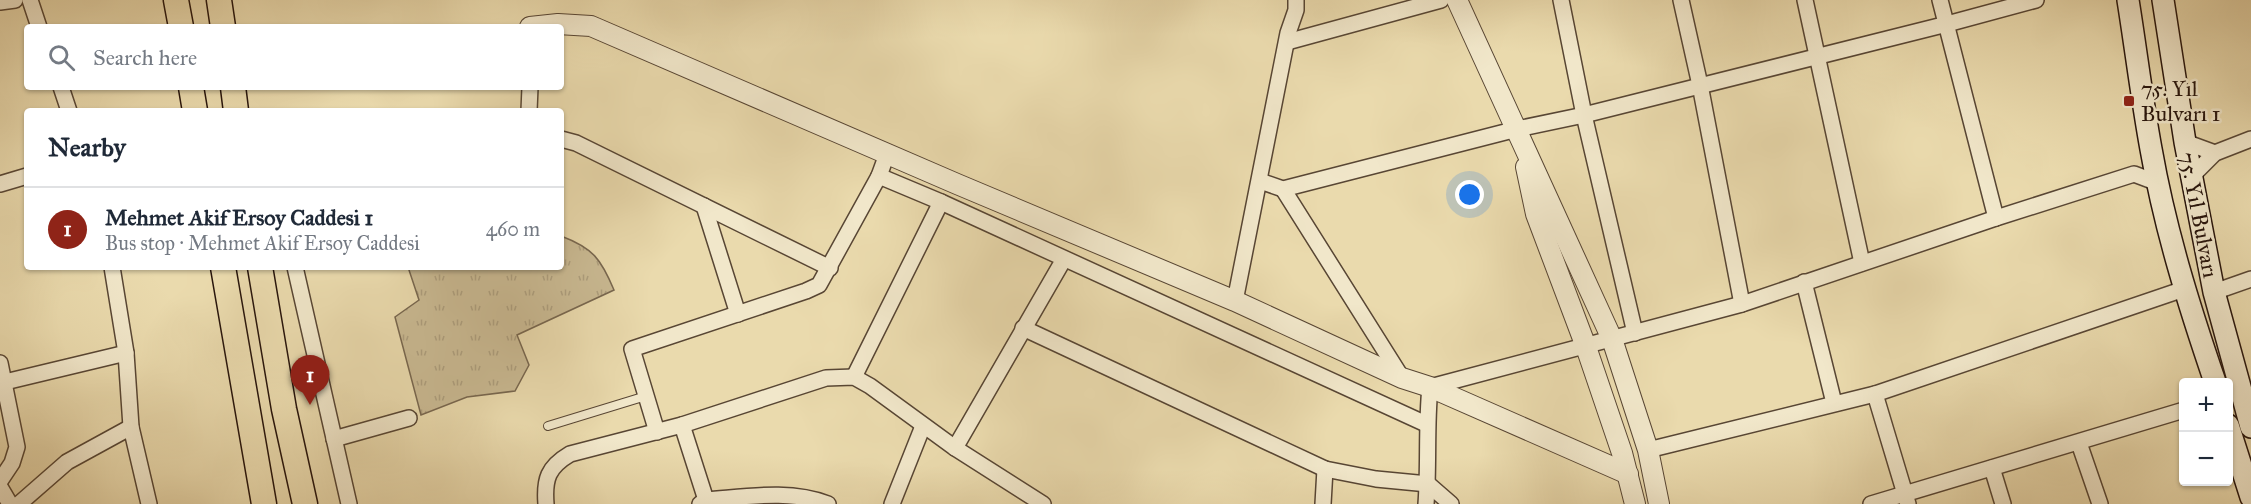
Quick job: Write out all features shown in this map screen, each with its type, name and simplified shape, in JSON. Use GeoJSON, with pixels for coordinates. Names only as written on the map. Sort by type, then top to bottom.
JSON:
{"type":"FeatureCollection","features":[{"type":"Feature","properties":{"kind":"main road"},"geometry":{"type":"LineString","coordinates":[[176,0],[180,24]]}},
{"type":"Feature","properties":{"kind":"main road"},"geometry":{"type":"LineString","coordinates":[[219,0],[223,24]]}},
{"type":"Feature","properties":{"kind":"main road","name":"75. Yıl Bulvarı"},"geometry":{"type":"LineString","coordinates":[[2128,0],[2158,183],[2184,289],[2214,378]]}},
{"type":"Feature","properties":{"kind":"main road","name":"75. Yıl Bulvarı"},"geometry":{"type":"LineString","coordinates":[[2163,0],[2185,142],[2214,292],[2246,392],[2251,427]]}},
{"type":"Feature","properties":{"kind":"main road"},"geometry":{"type":"LineString","coordinates":[[192,90],[194,108]]}},
{"type":"Feature","properties":{"kind":"main road"},"geometry":{"type":"LineString","coordinates":[[233,90],[236,108]]}},
{"type":"Feature","properties":{"kind":"main road"},"geometry":{"type":"LineString","coordinates":[[2151,149],[2185,142]]}},
{"type":"Feature","properties":{"kind":"main road"},"geometry":{"type":"LineString","coordinates":[[2158,183],[2192,177]]}},
{"type":"Feature","properties":{"kind":"main road"},"geometry":{"type":"LineString","coordinates":[[224,270],[264,504]]}},
{"type":"Feature","properties":{"kind":"main road"},"geometry":{"type":"LineString","coordinates":[[261,270],[284,409],[305,504]]}},
{"type":"Feature","properties":{"kind":"main road"},"geometry":{"type":"LineString","coordinates":[[2231,432],[2251,497]]}},
{"type":"Feature","properties":{"kind":"street"},"geometry":{"type":"LineString","coordinates":[[0,2],[15,0]]}},
{"type":"Feature","properties":{"kind":"street"},"geometry":{"type":"LineString","coordinates":[[30,0],[38,24]]}},
{"type":"Feature","properties":{"kind":"street"},"geometry":{"type":"LineString","coordinates":[[1235,301],[1287,42],[1296,10],[1296,0]]}},
{"type":"Feature","properties":{"kind":"street"},"geometry":{"type":"LineString","coordinates":[[1287,42],[1441,0]]}},
{"type":"Feature","properties":{"kind":"street"},"geometry":{"type":"LineString","coordinates":[[1457,0],[1612,339],[1648,450],[1659,504]]}},
{"type":"Feature","properties":{"kind":"street"},"geometry":{"type":"LineString","coordinates":[[1561,0],[1584,115],[1635,333]]}},
{"type":"Feature","properties":{"kind":"street"},"geometry":{"type":"LineString","coordinates":[[1681,0],[1700,85],[1742,304]]}},
{"type":"Feature","properties":{"kind":"street"},"geometry":{"type":"LineString","coordinates":[[1805,0],[1862,263]]}},
{"type":"Feature","properties":{"kind":"street"},"geometry":{"type":"LineString","coordinates":[[1940,0],[1996,218]]}},
{"type":"Feature","properties":{"kind":"street"},"geometry":{"type":"LineString","coordinates":[[1260,181],[1283,189],[2036,0]]}},
{"type":"Feature","properties":{"kind":"street"},"geometry":{"type":"LineString","coordinates":[[564,24],[591,26],[1235,301],[1402,378],[1430,387],[1628,474]]}},
{"type":"Feature","properties":{"kind":"street"},"geometry":{"type":"LineString","coordinates":[[62,90],[68,108]]}},
{"type":"Feature","properties":{"kind":"street"},"geometry":{"type":"LineString","coordinates":[[530,90],[530,108]]}},
{"type":"Feature","properties":{"kind":"street"},"geometry":{"type":"LineString","coordinates":[[1517,129],[1536,214],[1585,344],[1628,474],[1635,504]]}},
{"type":"Feature","properties":{"kind":"street"},"geometry":{"type":"LineString","coordinates":[[2192,177],[2215,153],[2251,139]]}},
{"type":"Feature","properties":{"kind":"street"},"geometry":{"type":"LineString","coordinates":[[564,140],[576,143],[830,268]]}},
{"type":"Feature","properties":{"kind":"street"},"geometry":{"type":"LineString","coordinates":[[2185,142],[2215,153]]}},
{"type":"Feature","properties":{"kind":"street"},"geometry":{"type":"LineString","coordinates":[[1430,387],[1742,304],[2134,174],[2151,149]]}},
{"type":"Feature","properties":{"kind":"street"},"geometry":{"type":"LineString","coordinates":[[657,432],[632,349],[819,285],[879,176],[887,154]]}},
{"type":"Feature","properties":{"kind":"street"},"geometry":{"type":"LineString","coordinates":[[2134,174],[2158,183]]}},
{"type":"Feature","properties":{"kind":"street"},"geometry":{"type":"LineString","coordinates":[[879,176],[941,202],[1426,424]]}},
{"type":"Feature","properties":{"kind":"street"},"geometry":{"type":"LineString","coordinates":[[0,184],[24,177]]}},
{"type":"Feature","properties":{"kind":"street"},"geometry":{"type":"LineString","coordinates":[[1283,189],[1402,378]]}},
{"type":"Feature","properties":{"kind":"street"},"geometry":{"type":"LineString","coordinates":[[854,377],[941,202]]}},
{"type":"Feature","properties":{"kind":"street"},"geometry":{"type":"LineString","coordinates":[[704,206],[738,314]]}},
{"type":"Feature","properties":{"kind":"street"},"geometry":{"type":"LineString","coordinates":[[955,448],[1064,259]]}},
{"type":"Feature","properties":{"kind":"street"},"geometry":{"type":"LineString","coordinates":[[112,270],[126,354],[131,427],[149,504]]}},
{"type":"Feature","properties":{"kind":"street"},"geometry":{"type":"LineString","coordinates":[[297,270],[349,504]]}},
{"type":"Feature","properties":{"kind":"street"},"geometry":{"type":"LineString","coordinates":[[2214,292],[2251,279]]}},
{"type":"Feature","properties":{"kind":"street"},"geometry":{"type":"LineString","coordinates":[[1804,282],[1834,403]]}},
{"type":"Feature","properties":{"kind":"street"},"geometry":{"type":"LineString","coordinates":[[1648,450],[1875,394],[2184,289]]}},
{"type":"Feature","properties":{"kind":"street"},"geometry":{"type":"LineString","coordinates":[[1023,328],[1325,469],[1376,479],[1428,484],[1451,504]]}},
{"type":"Feature","properties":{"kind":"street"},"geometry":{"type":"LineString","coordinates":[[5,382],[126,354]]}},
{"type":"Feature","properties":{"kind":"street"},"geometry":{"type":"LineString","coordinates":[[0,363],[17,447],[12,463],[0,481]]}},
{"type":"Feature","properties":{"kind":"street"},"geometry":{"type":"LineString","coordinates":[[546,504],[547,477],[555,463],[570,454],[682,425],[826,378],[854,377],[870,386],[955,448],[1043,504]]}},
{"type":"Feature","properties":{"kind":"street"},"geometry":{"type":"LineString","coordinates":[[1426,504],[1428,484],[1426,424],[1430,387]]}},
{"type":"Feature","properties":{"kind":"street"},"geometry":{"type":"LineString","coordinates":[[1875,394],[1906,499]]}},
{"type":"Feature","properties":{"kind":"street"},"geometry":{"type":"LineString","coordinates":[[1871,504],[1906,499],[1992,468],[2179,412]]}},
{"type":"Feature","properties":{"kind":"street"},"geometry":{"type":"LineString","coordinates":[[334,439],[409,418]]}},
{"type":"Feature","properties":{"kind":"street"},"geometry":{"type":"LineString","coordinates":[[682,425],[703,502],[768,496],[811,497],[828,504]]}},
{"type":"Feature","properties":{"kind":"street"},"geometry":{"type":"LineString","coordinates":[[892,504],[924,426]]}},
{"type":"Feature","properties":{"kind":"street"},"geometry":{"type":"LineString","coordinates":[[19,504],[67,462],[131,427]]}},
{"type":"Feature","properties":{"kind":"street"},"geometry":{"type":"LineString","coordinates":[[2079,443],[2100,504]]}},
{"type":"Feature","properties":{"kind":"street"},"geometry":{"type":"LineString","coordinates":[[1992,468],[2003,504]]}},
{"type":"Feature","properties":{"kind":"street"},"geometry":{"type":"LineString","coordinates":[[1323,504],[1325,469]]}},
{"type":"Feature","properties":{"kind":"street"},"geometry":{"type":"LineString","coordinates":[[0,487],[10,504]]}},
{"type":"Feature","properties":{"kind":"lane"},"geometry":{"type":"LineString","coordinates":[[548,426],[646,396]]}},
{"type":"Feature","properties":{"kind":"green space"},"geometry":{"type":"Polygon","coordinates":[[[564,237],[581,245],[595,256],[605,270],[614,290],[517,335],[529,365],[515,391],[467,397],[421,415],[395,317],[419,300],[409,270],[564,270],[564,237]]]}},
{"type":"Feature","properties":{"kind":"place","name":"75. Yıl Bulvarı 1"},"geometry":{"type":"Point","coordinates":[2129,101]}},
{"type":"Feature","properties":{"kind":"place","name":"Mehmet Akif Ersoy Caddesi 1"},"geometry":{"type":"Point","coordinates":[310,405]}}]}
